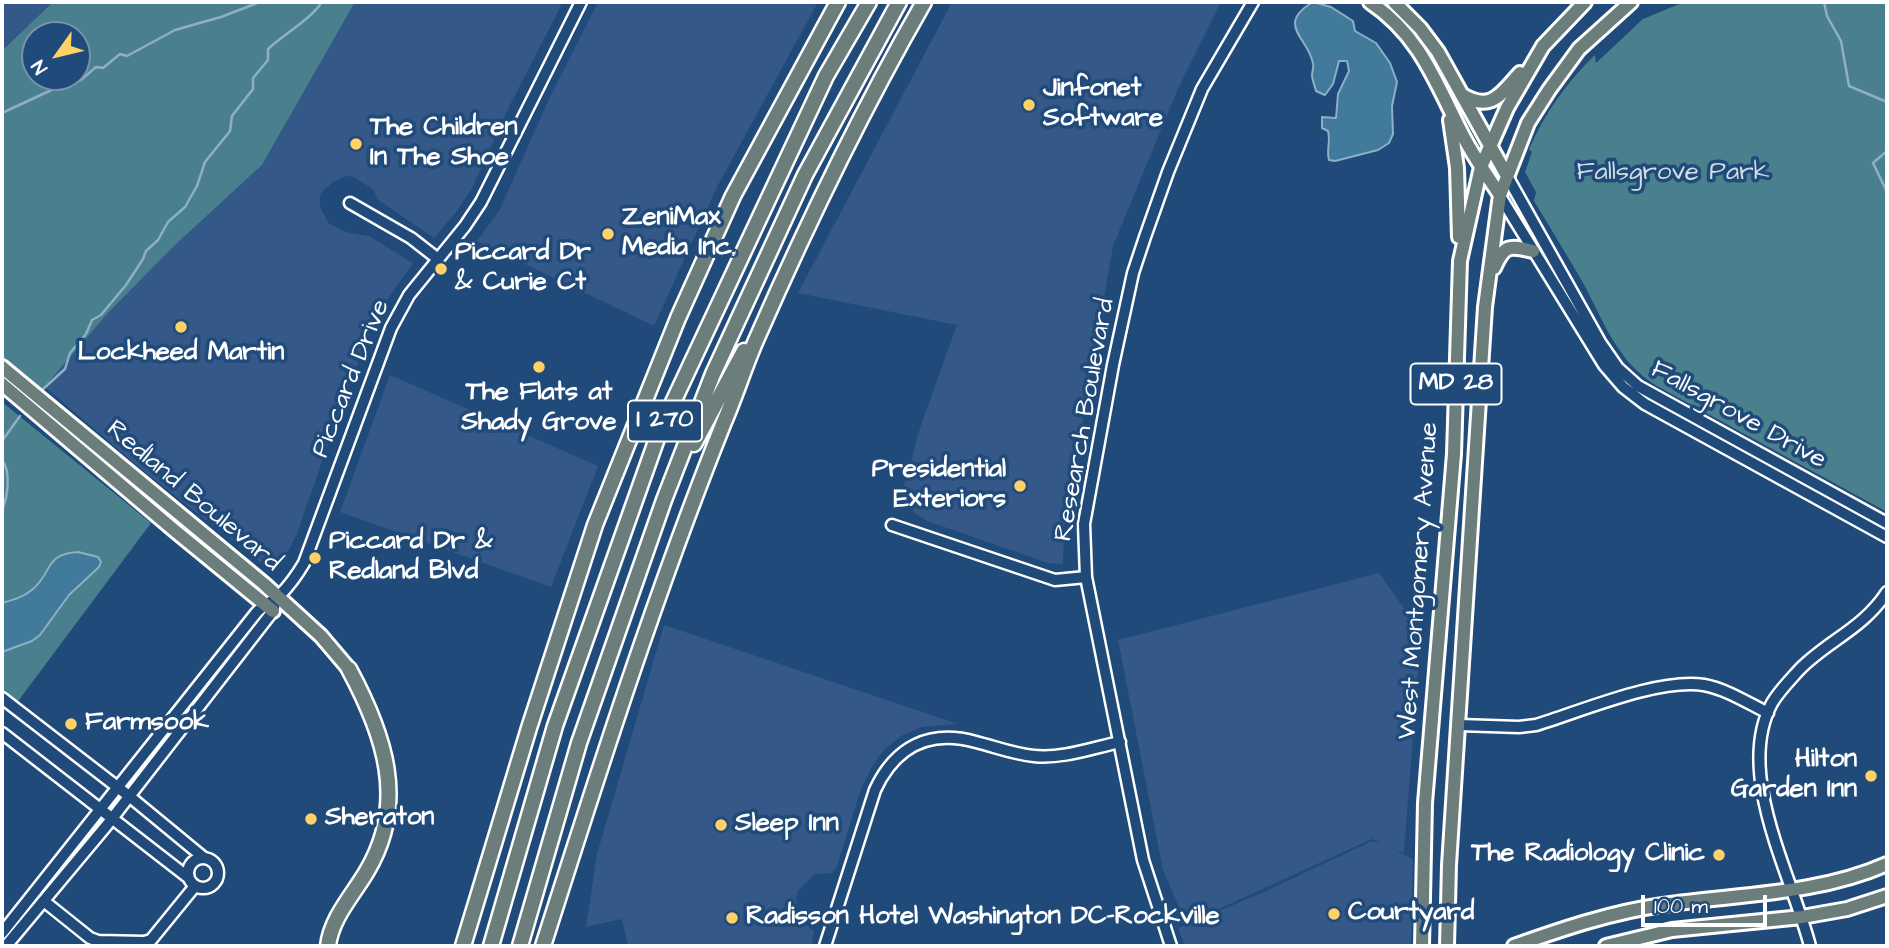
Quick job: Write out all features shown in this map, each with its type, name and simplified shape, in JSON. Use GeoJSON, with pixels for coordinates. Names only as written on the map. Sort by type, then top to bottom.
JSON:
{"type":"FeatureCollection","features":[{"type":"Feature","properties":{"kind":"highway","name":"I 270"},"geometry":{"type":"LineString","coordinates":[[463,946],[529,728],[595,525],[678,318],[733,196],[838,2]]}},
{"type":"Feature","properties":{"kind":"highway","name":"I 270"},"geometry":{"type":"LineString","coordinates":[[491,946],[555,726],[660,430],[826,76],[869,2]]}},
{"type":"Feature","properties":{"kind":"highway","name":"I 270"},"geometry":{"type":"LineString","coordinates":[[520,946],[579,743],[664,500],[713,374],[805,175],[899,2]]}},
{"type":"Feature","properties":{"kind":"highway","name":"I 270"},"geometry":{"type":"LineString","coordinates":[[543,946],[605,752],[698,486],[756,340],[880,80],[924,2]]}},
{"type":"Feature","properties":{"kind":"highway"},"geometry":{"type":"LineString","coordinates":[[664,500],[794,257]]}},
{"type":"Feature","properties":{"kind":"highway"},"geometry":{"type":"LineString","coordinates":[[328,946],[334,922],[375,856],[389,806],[386,755],[371,711],[349,669]]}},
{"type":"Feature","properties":{"kind":"highway"},"geometry":{"type":"LineString","coordinates":[[453,946],[513,760],[529,728]]}},
{"type":"Feature","properties":{"kind":"highway"},"geometry":{"type":"LineString","coordinates":[[484,946],[515,862]]}},
{"type":"Feature","properties":{"kind":"highway"},"geometry":{"type":"LineString","coordinates":[[552,946],[566,873]]}},
{"type":"Feature","properties":{"kind":"main road"},"geometry":{"type":"LineString","coordinates":[[1370,2],[1410,39],[1429,64],[1458,127],[1500,195]]}},
{"type":"Feature","properties":{"kind":"main road"},"geometry":{"type":"LineString","coordinates":[[1394,2],[1420,27],[1438,52],[1507,176]]}},
{"type":"Feature","properties":{"kind":"main road","name":"West Montgomery Avenue"},"geometry":{"type":"LineString","coordinates":[[1422,946],[1425,803],[1454,454],[1460,261],[1481,167],[1507,108],[1543,46],[1585,2]]}},
{"type":"Feature","properties":{"kind":"main road","name":"MD 28"},"geometry":{"type":"LineString","coordinates":[[1488,281],[1500,195],[1528,123],[1579,48],[1631,2]]}},
{"type":"Feature","properties":{"kind":"main road"},"geometry":{"type":"LineString","coordinates":[[1461,94],[1485,103],[1495,100],[1543,46]]}},
{"type":"Feature","properties":{"kind":"main road"},"geometry":{"type":"LineString","coordinates":[[1443,92],[1453,134],[1457,168],[1460,261]]}},
{"type":"Feature","properties":{"kind":"main road"},"geometry":{"type":"LineString","coordinates":[[1488,281],[1501,252],[1516,247],[1534,251]]}},
{"type":"Feature","properties":{"kind":"main road","name":"West Montgomery Avenue"},"geometry":{"type":"LineString","coordinates":[[1447,946],[1449,865],[1488,281]]}},
{"type":"Feature","properties":{"kind":"main road","name":"Redland Boulevard"},"geometry":{"type":"LineString","coordinates":[[2,367],[278,597],[321,636],[349,669]]}},
{"type":"Feature","properties":{"kind":"main road","name":"Redland Boulevard"},"geometry":{"type":"LineString","coordinates":[[2,384],[269,608]]}},
{"type":"Feature","properties":{"kind":"main road"},"geometry":{"type":"LineString","coordinates":[[1514,946],[1575,925],[1658,905],[1792,890],[1839,880],[1887,864]]}},
{"type":"Feature","properties":{"kind":"main road"},"geometry":{"type":"LineString","coordinates":[[1606,946],[1672,930],[1802,917],[1847,909],[1887,896]]}},
{"type":"Feature","properties":{"kind":"street","name":"Piccard Drive"},"geometry":{"type":"LineString","coordinates":[[2,933],[294,579],[304,563],[391,328],[409,295],[481,202],[581,2]]}},
{"type":"Feature","properties":{"kind":"street","name":"Research Boulevard"},"geometry":{"type":"LineString","coordinates":[[1171,946],[1143,860],[1086,577],[1084,524],[1133,273],[1168,172],[1202,89],[1253,2]]}},
{"type":"Feature","properties":{"kind":"street","name":"Fallsgrove Drive"},"geometry":{"type":"LineString","coordinates":[[1507,176],[1600,342],[1618,368],[1638,386],[1887,523]]}},
{"type":"Feature","properties":{"kind":"street","name":"Fallsgrove Drive"},"geometry":{"type":"LineString","coordinates":[[1500,195],[1604,365],[1623,387],[1645,404],[1887,537]]}},
{"type":"Feature","properties":{"kind":"street"},"geometry":{"type":"LineString","coordinates":[[350,203],[411,238],[438,259]]}},
{"type":"Feature","properties":{"kind":"street"},"geometry":{"type":"LineString","coordinates":[[892,525],[1055,580],[1086,577]]}},
{"type":"Feature","properties":{"kind":"street"},"geometry":{"type":"LineString","coordinates":[[1810,946],[1763,798],[1759,766],[1764,723],[1773,702],[1787,684],[1806,664],[1866,617],[1887,592]]}},
{"type":"Feature","properties":{"kind":"street","name":"Piccard Drive"},"geometry":{"type":"LineString","coordinates":[[6,946],[112,818],[269,608]]}},
{"type":"Feature","properties":{"kind":"street"},"geometry":{"type":"LineString","coordinates":[[1459,724],[1519,727],[1536,725],[1674,684],[1703,685],[1720,690],[1768,713]]}},
{"type":"Feature","properties":{"kind":"street"},"geometry":{"type":"LineString","coordinates":[[2,698],[119,788],[202,857],[216,864],[219,874],[215,884],[200,888],[2,733]]}},
{"type":"Feature","properties":{"kind":"street"},"geometry":{"type":"LineString","coordinates":[[825,946],[875,790],[884,771],[902,752],[921,742],[949,737],[975,741],[1009,753],[1037,757],[1120,742]]}},
{"type":"Feature","properties":{"kind":"street"},"geometry":{"type":"LineString","coordinates":[[44,902],[90,938],[98,941],[144,942],[157,934],[192,882],[191,864],[202,857]]}},
{"type":"Feature","properties":{"kind":"shaded area"},"geometry":{"type":"Polygon","coordinates":[[[2,2],[100,2],[64,10],[47,21],[21,21],[21,38],[2,51],[2,2]]]}},
{"type":"Feature","properties":{"kind":"shaded area"},"geometry":{"type":"Polygon","coordinates":[[[355,2],[563,2],[509,107],[472,188],[434,238],[377,199],[374,190],[354,177],[345,176],[322,192],[320,207],[329,224],[349,233],[369,236],[413,263],[379,311],[344,398],[297,534],[285,557],[271,571],[146,473],[45,387],[107,314],[174,246],[262,165],[355,2]]]}},
{"type":"Feature","properties":{"kind":"shaded area"},"geometry":{"type":"Polygon","coordinates":[[[598,2],[818,2],[717,187],[654,326],[477,241],[499,211],[550,97],[598,2]]]}},
{"type":"Feature","properties":{"kind":"shaded area"},"geometry":{"type":"Polygon","coordinates":[[[952,2],[1221,2],[1177,91],[1113,246],[1064,528],[1063,564],[1048,563],[927,521],[916,514],[901,497],[920,428],[957,325],[798,293],[952,2]]]}},
{"type":"Feature","properties":{"kind":"shaded area"},"geometry":{"type":"Polygon","coordinates":[[[1313,2],[1331,7],[1353,21],[1355,31],[1376,43],[1390,63],[1397,82],[1392,106],[1393,134],[1389,143],[1378,150],[1335,161],[1329,160],[1329,135],[1328,131],[1322,128],[1322,117],[1336,118],[1338,94],[1349,71],[1347,61],[1339,61],[1333,84],[1325,95],[1316,91],[1311,55],[1295,25],[1302,10],[1313,2]]]}},
{"type":"Feature","properties":{"kind":"shaded area"},"geometry":{"type":"Polygon","coordinates":[[[390,375],[598,466],[551,587],[340,512],[390,375]]]}},
{"type":"Feature","properties":{"kind":"shaded area"},"geometry":{"type":"Polygon","coordinates":[[[78,552],[98,557],[101,562],[99,567],[69,595],[40,635],[32,641],[2,652],[2,603],[33,589],[59,556],[78,552]]]}},
{"type":"Feature","properties":{"kind":"shaded area"},"geometry":{"type":"Polygon","coordinates":[[[1379,573],[1421,632],[1404,853],[1393,849],[1413,859],[1411,946],[1185,946],[1178,928],[1266,891],[1372,841],[1381,843],[1372,839],[1186,924],[1163,870],[1118,640],[1379,573]]]}},
{"type":"Feature","properties":{"kind":"shaded area"},"geometry":{"type":"Polygon","coordinates":[[[664,625],[958,724],[922,727],[903,735],[885,749],[872,766],[860,792],[837,866],[832,873],[814,874],[798,891],[798,912],[803,922],[814,931],[812,946],[628,946],[622,919],[586,927],[597,854],[664,625]]]}},
{"type":"Feature","properties":{"kind":"green space"},"geometry":{"type":"Polygon","coordinates":[[[53,2],[355,2],[262,165],[174,246],[107,314],[36,397],[2,368],[2,51],[21,33],[21,91],[91,91],[91,21],[33,21],[53,2]]]}},
{"type":"Feature","properties":{"kind":"green space","name":"Fallsgrove Park"},"geometry":{"type":"Polygon","coordinates":[[[1684,2],[1887,2],[1887,512],[1643,376],[1631,365],[1612,339],[1582,281],[1534,201],[1536,192],[1525,172],[1532,152],[1529,149],[1549,111],[1575,76],[1595,55],[1596,63],[1643,19],[1684,2]]]}},
{"type":"Feature","properties":{"kind":"green space"},"geometry":{"type":"Polygon","coordinates":[[[2,402],[151,523],[16,704],[2,693],[2,402]]]}},
{"type":"Feature","properties":{"kind":"waterway"},"geometry":{"type":"LineString","coordinates":[[2,113],[58,87],[81,80],[96,67],[103,68],[120,54],[127,56],[175,30],[260,2]]}},
{"type":"Feature","properties":{"kind":"waterway"},"geometry":{"type":"LineString","coordinates":[[42,390],[65,369],[70,353],[86,334],[92,320],[101,315],[126,285],[146,251],[158,240],[168,222],[185,207],[197,186],[205,162],[230,131],[232,116],[253,89],[253,78],[268,60],[268,49],[322,2]]}},
{"type":"Feature","properties":{"kind":"waterway"},"geometry":{"type":"LineString","coordinates":[[1824,2],[1827,16],[1841,41],[1849,86],[1887,102]]}},
{"type":"Feature","properties":{"kind":"waterway"},"geometry":{"type":"LineString","coordinates":[[1887,151],[1873,163],[1887,192]]}},
{"type":"Feature","properties":{"kind":"waterway"},"geometry":{"type":"LineString","coordinates":[[2,441],[20,416]]}},
{"type":"Feature","properties":{"kind":"waterway"},"geometry":{"type":"LineString","coordinates":[[2,460],[7,471],[8,484],[2,510]]}},
{"type":"Feature","properties":{"kind":"place","name":"Jinfonet Software"},"geometry":{"type":"Point","coordinates":[1029,105]}},
{"type":"Feature","properties":{"kind":"place","name":"The Children In The Shoe"},"geometry":{"type":"Point","coordinates":[356,144]}},
{"type":"Feature","properties":{"kind":"place","name":"ZeniMax Media Inc."},"geometry":{"type":"Point","coordinates":[608,234]}},
{"type":"Feature","properties":{"kind":"place","name":"Piccard Dr & Curie Ct"},"geometry":{"type":"Point","coordinates":[441,269]}},
{"type":"Feature","properties":{"kind":"place","name":"Lockheed Martin"},"geometry":{"type":"Point","coordinates":[181,327]}},
{"type":"Feature","properties":{"kind":"place","name":"The Flats at Shady Grove"},"geometry":{"type":"Point","coordinates":[539,367]}},
{"type":"Feature","properties":{"kind":"place","name":"Presidential Exteriors"},"geometry":{"type":"Point","coordinates":[1020,486]}},
{"type":"Feature","properties":{"kind":"place","name":"Piccard Dr & Redland Blvd"},"geometry":{"type":"Point","coordinates":[315,558]}},
{"type":"Feature","properties":{"kind":"place","name":"Farmsook"},"geometry":{"type":"Point","coordinates":[71,724]}},
{"type":"Feature","properties":{"kind":"place","name":"Hilton Garden Inn"},"geometry":{"type":"Point","coordinates":[1871,776]}},
{"type":"Feature","properties":{"kind":"place","name":"Sheraton"},"geometry":{"type":"Point","coordinates":[311,819]}},
{"type":"Feature","properties":{"kind":"place","name":"Sleep Inn"},"geometry":{"type":"Point","coordinates":[721,825]}},
{"type":"Feature","properties":{"kind":"place","name":"The Radiology Clinic"},"geometry":{"type":"Point","coordinates":[1719,855]}},
{"type":"Feature","properties":{"kind":"place","name":"Courtyard"},"geometry":{"type":"Point","coordinates":[1334,914]}},
{"type":"Feature","properties":{"kind":"place","name":"Radisson Hotel Washington DC-Rockville"},"geometry":{"type":"Point","coordinates":[732,918]}}]}
